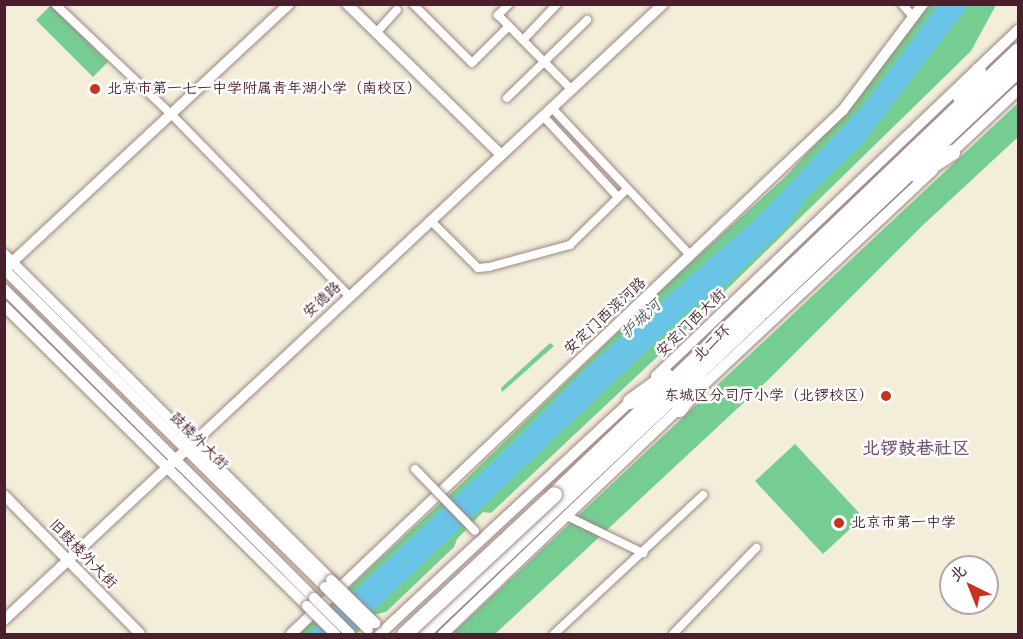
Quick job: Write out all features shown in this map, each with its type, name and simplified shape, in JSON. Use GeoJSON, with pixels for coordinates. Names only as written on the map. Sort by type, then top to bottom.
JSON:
{"type":"FeatureCollection","features":[{"type":"Feature","properties":{"kind":"highway","name":"北二环"},"geometry":{"type":"LineString","coordinates":[[421,634],[565,509],[722,342],[944,120],[1018,50]]}},
{"type":"Feature","properties":{"kind":"highway","name":"北二环"},"geometry":{"type":"LineString","coordinates":[[404,634],[886,195],[1018,69]]}},
{"type":"Feature","properties":{"kind":"highway"},"geometry":{"type":"LineString","coordinates":[[944,120],[978,70]]}},
{"type":"Feature","properties":{"kind":"highway"},"geometry":{"type":"LineString","coordinates":[[886,195],[952,152]]}},
{"type":"Feature","properties":{"kind":"highway"},"geometry":{"type":"LineString","coordinates":[[630,401],[722,342]]}},
{"type":"Feature","properties":{"kind":"highway"},"geometry":{"type":"LineString","coordinates":[[679,408],[722,342]]}},
{"type":"Feature","properties":{"kind":"street"},"geometry":{"type":"LineString","coordinates":[[55,4],[171,114],[349,296]]}},
{"type":"Feature","properties":{"kind":"street"},"geometry":{"type":"LineString","coordinates":[[7,263],[289,4]]}},
{"type":"Feature","properties":{"kind":"street"},"geometry":{"type":"LineString","coordinates":[[347,4],[501,155]]}},
{"type":"Feature","properties":{"kind":"street"},"geometry":{"type":"LineString","coordinates":[[413,4],[472,63],[509,26]]}},
{"type":"Feature","properties":{"kind":"street"},"geometry":{"type":"LineString","coordinates":[[509,4],[498,15],[572,88]]}},
{"type":"Feature","properties":{"kind":"street"},"geometry":{"type":"LineString","coordinates":[[523,40],[557,4]]}},
{"type":"Feature","properties":{"kind":"street","name":"安德路"},"geometry":{"type":"LineString","coordinates":[[4,620],[66,559],[663,4]]}},
{"type":"Feature","properties":{"kind":"street"},"geometry":{"type":"LineString","coordinates":[[902,4],[914,18]]}},
{"type":"Feature","properties":{"kind":"street","name":"安定门西滨河路"},"geometry":{"type":"LineString","coordinates":[[291,634],[843,110],[923,4]]}},
{"type":"Feature","properties":{"kind":"street"},"geometry":{"type":"LineString","coordinates":[[376,33],[398,6]]}},
{"type":"Feature","properties":{"kind":"street"},"geometry":{"type":"LineString","coordinates":[[507,98],[586,20]]}},
{"type":"Feature","properties":{"kind":"street","name":"安定门西大街"},"geometry":{"type":"LineString","coordinates":[[378,631],[397,618],[479,535],[630,401],[1018,30]]}},
{"type":"Feature","properties":{"kind":"street"},"geometry":{"type":"LineString","coordinates":[[443,634],[565,509],[679,408],[1018,90]]}},
{"type":"Feature","properties":{"kind":"street"},"geometry":{"type":"LineString","coordinates":[[552,108],[690,255]]}},
{"type":"Feature","properties":{"kind":"street"},"geometry":{"type":"LineString","coordinates":[[543,117],[618,197]]}},
{"type":"Feature","properties":{"kind":"street"},"geometry":{"type":"LineString","coordinates":[[430,221],[478,268],[489,267],[570,245],[627,189]]}},
{"type":"Feature","properties":{"kind":"street","name":"鼓楼外大街"},"geometry":{"type":"LineString","coordinates":[[7,263],[194,440],[328,584]]}},
{"type":"Feature","properties":{"kind":"street","name":"鼓楼外大街"},"geometry":{"type":"LineString","coordinates":[[7,263],[185,449],[378,631]]}},
{"type":"Feature","properties":{"kind":"street","name":"鼓楼外大街"},"geometry":{"type":"LineString","coordinates":[[4,289],[174,459],[310,602]]}},
{"type":"Feature","properties":{"kind":"street","name":"鼓楼外大街"},"geometry":{"type":"LineString","coordinates":[[4,306],[164,468],[310,602],[350,634]]}},
{"type":"Feature","properties":{"kind":"street"},"geometry":{"type":"LineString","coordinates":[[415,469],[479,535]]}},
{"type":"Feature","properties":{"kind":"street","name":"旧鼓楼外大街"},"geometry":{"type":"LineString","coordinates":[[4,495],[140,634]]}},
{"type":"Feature","properties":{"kind":"street"},"geometry":{"type":"LineString","coordinates":[[554,634],[703,495]]}},
{"type":"Feature","properties":{"kind":"street"},"geometry":{"type":"LineString","coordinates":[[565,509],[642,553]]}},
{"type":"Feature","properties":{"kind":"street"},"geometry":{"type":"LineString","coordinates":[[673,634],[756,548]]}},
{"type":"Feature","properties":{"kind":"street"},"geometry":{"type":"LineString","coordinates":[[310,602],[335,634]]}},
{"type":"Feature","properties":{"kind":"street"},"geometry":{"type":"LineString","coordinates":[[397,618],[412,634]]}},
{"type":"Feature","properties":{"kind":"green space"},"geometry":{"type":"Polygon","coordinates":[[[51,5],[108,62],[93,77],[36,20],[51,5]]]}},
{"type":"Feature","properties":{"kind":"green space"},"geometry":{"type":"Polygon","coordinates":[[[929,5],[996,5],[971,51],[674,341],[491,513],[483,512],[457,539],[454,547],[386,612],[377,614],[356,634],[299,634],[462,483],[674,278],[783,179],[858,99],[929,5]]]}},
{"type":"Feature","properties":{"kind":"green space"},"geometry":{"type":"Polygon","coordinates":[[[1018,103],[1018,137],[922,226],[768,380],[495,634],[452,634],[1018,103]]]}},
{"type":"Feature","properties":{"kind":"green space"},"geometry":{"type":"Polygon","coordinates":[[[550,343],[554,346],[502,392],[501,388],[550,343]]]}},
{"type":"Feature","properties":{"kind":"green space"},"geometry":{"type":"Polygon","coordinates":[[[795,444],[863,517],[823,554],[755,481],[795,444]]]}},
{"type":"Feature","properties":{"kind":"water"},"geometry":{"type":"Polygon","coordinates":[[[938,5],[969,5],[862,144],[808,196],[787,226],[728,283],[688,311],[349,634],[309,634],[520,436],[584,370],[761,214],[863,106],[938,5]]]}},
{"type":"Feature","properties":{"kind":"place","name":"北京市第一七一中学附属青年湖小学（南校区）"},"geometry":{"type":"Point","coordinates":[95,89]}},
{"type":"Feature","properties":{"kind":"place","name":"东城区分司厅小学（北锣校区）"},"geometry":{"type":"Point","coordinates":[886,396]}},
{"type":"Feature","properties":{"kind":"place","name":"北京市第一中学"},"geometry":{"type":"Point","coordinates":[839,523]}},
{"type":"Feature","properties":{"kind":"district","name":"北锣鼓巷社区"},"geometry":{"type":"Point","coordinates":[916,449]}},
{"type":"Feature","properties":{"kind":"water label","name":"护城河"},"geometry":{"type":"Point","coordinates":[641,319]}}]}
